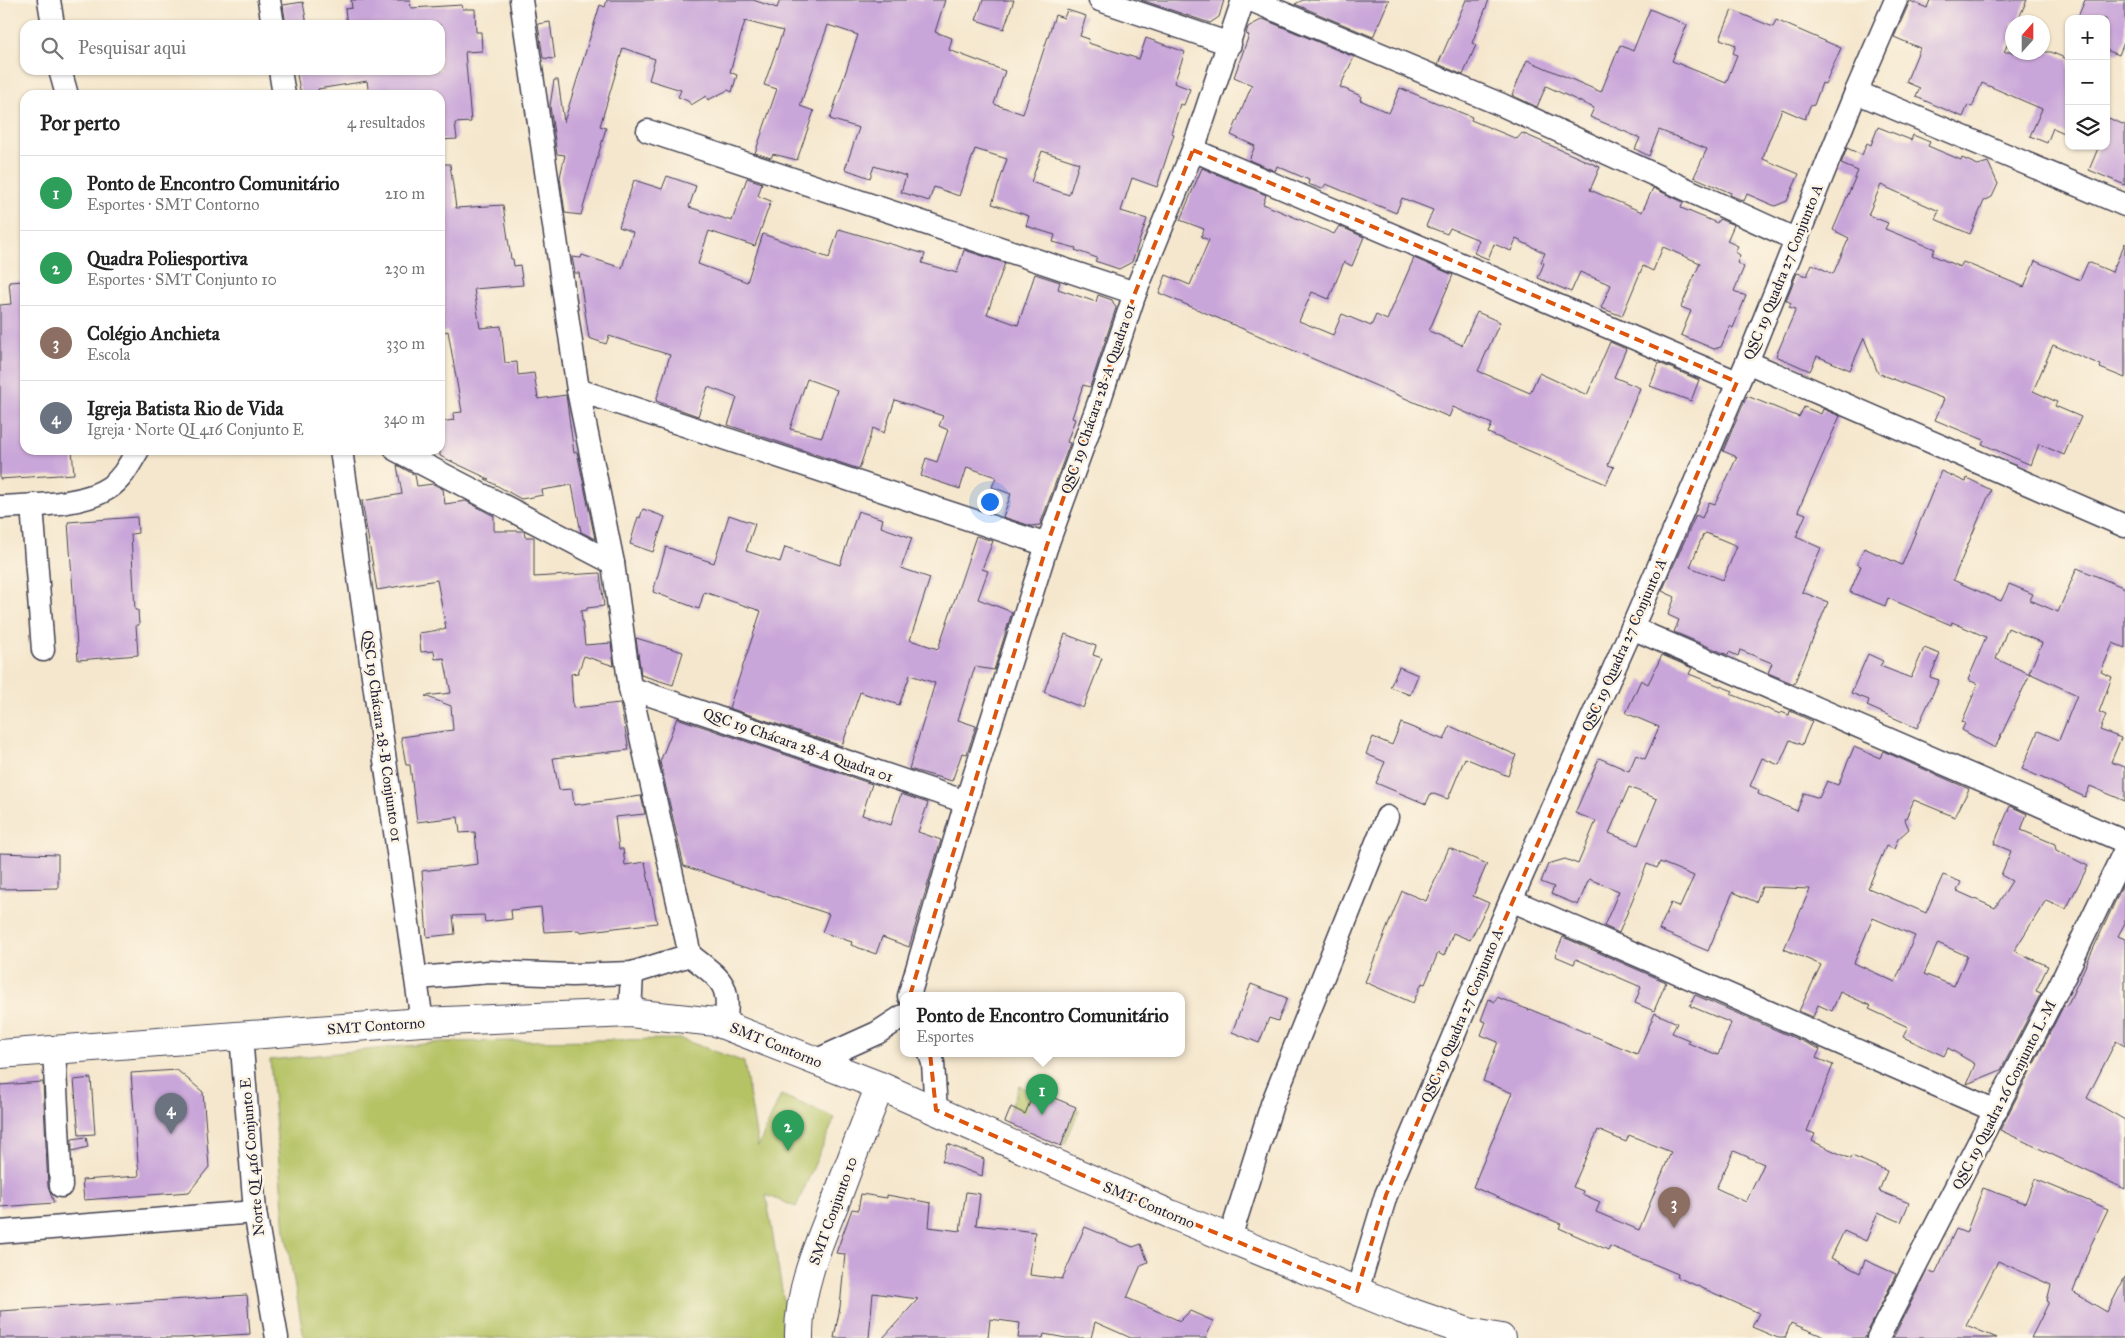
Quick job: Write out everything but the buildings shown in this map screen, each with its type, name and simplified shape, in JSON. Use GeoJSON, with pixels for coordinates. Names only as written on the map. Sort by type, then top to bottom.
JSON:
{"type":"FeatureCollection","features":[{"type":"Feature","properties":{"kind":"street"},"geometry":{"type":"LineString","coordinates":[[49,0],[52,20]]}},
{"type":"Feature","properties":{"kind":"street"},"geometry":{"type":"LineString","coordinates":[[269,0],[272,20]]}},
{"type":"Feature","properties":{"kind":"street"},"geometry":{"type":"LineString","coordinates":[[521,0],[578,390],[613,563],[630,688],[690,955],[721,980],[729,1002],[725,1024]]}},
{"type":"Feature","properties":{"kind":"street"},"geometry":{"type":"LineString","coordinates":[[1100,0],[1230,44]]}},
{"type":"Feature","properties":{"kind":"street","name":"QSC 19 Chácara 28-A Quadra 01"},"geometry":{"type":"LineString","coordinates":[[910,992],[966,802],[1047,545],[1099,402],[1135,293],[1193,150],[1230,44],[1243,0]]}},
{"type":"Feature","properties":{"kind":"street"},"geometry":{"type":"LineString","coordinates":[[1251,0],[1502,105],[1798,240]]}},
{"type":"Feature","properties":{"kind":"street","name":"QSC 19 Quadra 27 Conjunto A"},"geometry":{"type":"LineString","coordinates":[[1357,1291],[1386,1196],[1511,900],[1632,628],[1742,372],[1798,240],[1856,92],[1896,0]]}},
{"type":"Feature","properties":{"kind":"street"},"geometry":{"type":"LineString","coordinates":[[61,75],[66,90]]}},
{"type":"Feature","properties":{"kind":"street"},"geometry":{"type":"LineString","coordinates":[[281,75],[283,90]]}},
{"type":"Feature","properties":{"kind":"street"},"geometry":{"type":"LineString","coordinates":[[1856,92],[2125,205]]}},
{"type":"Feature","properties":{"kind":"street"},"geometry":{"type":"LineString","coordinates":[[648,131],[1135,293]]}},
{"type":"Feature","properties":{"kind":"street"},"geometry":{"type":"LineString","coordinates":[[1193,150],[2125,526]]}},
{"type":"Feature","properties":{"kind":"street"},"geometry":{"type":"LineString","coordinates":[[578,390],[1047,545]]}},
{"type":"Feature","properties":{"kind":"street"},"geometry":{"type":"LineString","coordinates":[[0,507],[90,498],[110,486],[125,472],[135,455]]}},
{"type":"Feature","properties":{"kind":"street","name":"QSC 19 Chácara 28-B Conjunto 01"},"geometry":{"type":"LineString","coordinates":[[342,455],[418,978],[422,1022]]}},
{"type":"Feature","properties":{"kind":"street"},"geometry":{"type":"LineString","coordinates":[[406,455],[613,563]]}},
{"type":"Feature","properties":{"kind":"street"},"geometry":{"type":"LineString","coordinates":[[32,505],[43,650]]}},
{"type":"Feature","properties":{"kind":"street"},"geometry":{"type":"LineString","coordinates":[[1632,628],[2125,842]]}},
{"type":"Feature","properties":{"kind":"street","name":"QSC 19 Chácara 28-A Quadra 01"},"geometry":{"type":"LineString","coordinates":[[630,688],[966,802]]}},
{"type":"Feature","properties":{"kind":"street"},"geometry":{"type":"LineString","coordinates":[[1230,1238],[1272,1104],[1388,817]]}},
{"type":"Feature","properties":{"kind":"street","name":"QSC 19 Quadra 26 Conjunto L-M"},"geometry":{"type":"LineString","coordinates":[[1878,1338],[1996,1112],[2125,850]]}},
{"type":"Feature","properties":{"kind":"street"},"geometry":{"type":"LineString","coordinates":[[1511,900],[1996,1112]]}},
{"type":"Feature","properties":{"kind":"street"},"geometry":{"type":"LineString","coordinates":[[418,978],[489,972],[572,975],[632,972],[690,955]]}},
{"type":"Feature","properties":{"kind":"street"},"geometry":{"type":"LineString","coordinates":[[630,1013],[632,972]]}},
{"type":"Feature","properties":{"kind":"street","name":"SMT Contorno"},"geometry":{"type":"LineString","coordinates":[[0,1054],[422,1022],[630,1013],[690,1018],[725,1024],[880,1086],[1104,1186],[1357,1291],[1441,1324],[1468,1332],[1501,1338]]}},
{"type":"Feature","properties":{"kind":"street"},"geometry":{"type":"LineString","coordinates":[[814,1061],[864,1039],[900,1018]]}},
{"type":"Feature","properties":{"kind":"street","name":"Norte QI 416 Conjunto E"},"geometry":{"type":"LineString","coordinates":[[241,1035],[255,1212],[277,1338]]}},
{"type":"Feature","properties":{"kind":"street"},"geometry":{"type":"LineString","coordinates":[[54,1050],[61,1186]]}},
{"type":"Feature","properties":{"kind":"street"},"geometry":{"type":"LineString","coordinates":[[931,1057],[936,1110]]}},
{"type":"Feature","properties":{"kind":"street","name":"SMT Conjunto 10"},"geometry":{"type":"LineString","coordinates":[[800,1338],[799,1319],[802,1297],[826,1226],[880,1086]]}},
{"type":"Feature","properties":{"kind":"street"},"geometry":{"type":"LineString","coordinates":[[0,1232],[255,1212]]}},
{"type":"Feature","properties":{"kind":"highlighted area"},"geometry":{"type":"Polygon","coordinates":[[[1193,150],[1737,382],[1386,1195],[1357,1291],[1170,1214],[936,1110],[930,1053],[904,1015],[1047,545],[1135,293],[1193,150]]]}},
{"type":"Feature","properties":{"kind":"green space"},"geometry":{"type":"Polygon","coordinates":[[[681,1039],[744,1062],[758,1147],[781,1095],[835,1118],[796,1207],[766,1195],[790,1338],[304,1338],[285,1231],[270,1060],[443,1042],[681,1039]]]}},
{"type":"Feature","properties":{"kind":"green space"},"geometry":{"type":"Polygon","coordinates":[[[1019,1086],[1079,1110],[1065,1144],[1006,1120],[1019,1086]]]}},
{"type":"Feature","properties":{"kind":"place","name":"Ponto de Encontro Comunitário"},"geometry":{"type":"Point","coordinates":[1042,1115]}},
{"type":"Feature","properties":{"kind":"place","name":"Igreja Batista Rio de Vida"},"geometry":{"type":"Point","coordinates":[171,1134]}},
{"type":"Feature","properties":{"kind":"place","name":"Quadra Poliesportiva"},"geometry":{"type":"Point","coordinates":[788,1151]}},
{"type":"Feature","properties":{"kind":"place","name":"Colégio Anchieta"},"geometry":{"type":"Point","coordinates":[1674,1228]}}]}
